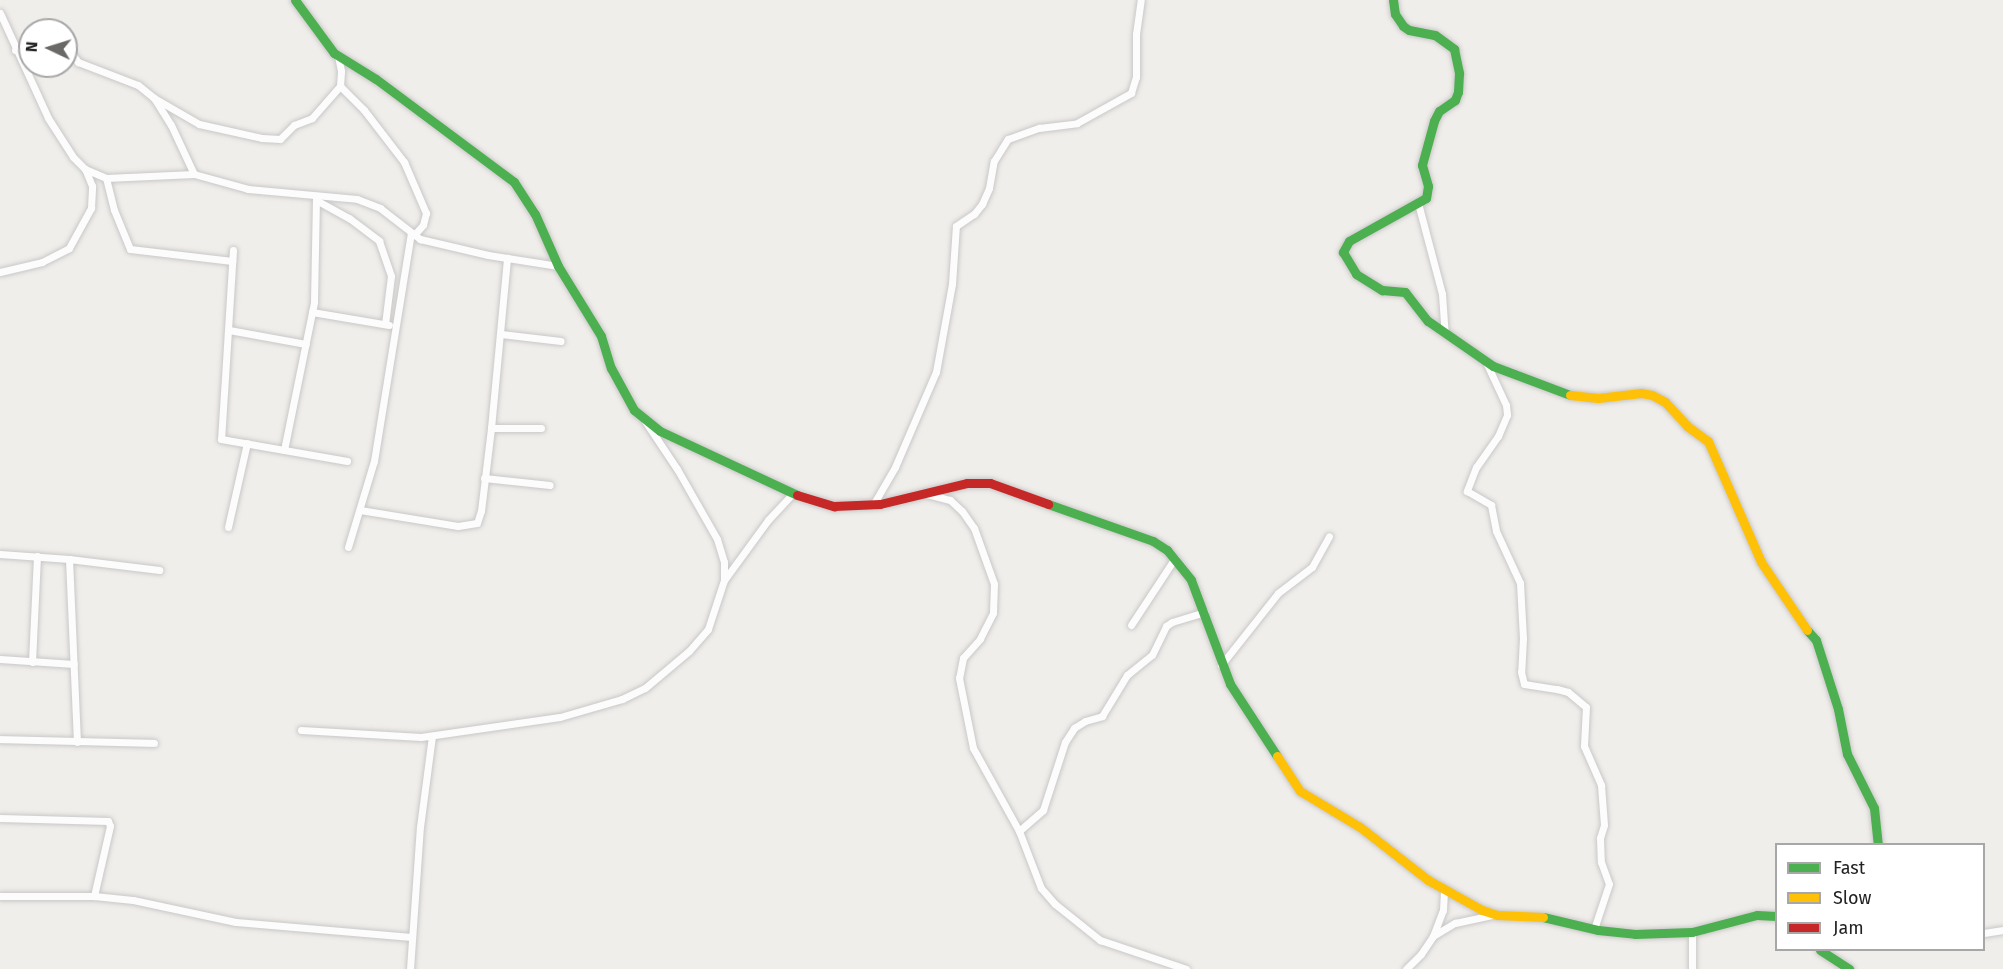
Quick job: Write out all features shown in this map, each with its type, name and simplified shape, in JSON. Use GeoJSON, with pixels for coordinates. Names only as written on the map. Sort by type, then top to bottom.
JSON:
{"type":"FeatureCollection","features":[{"type":"Feature","properties":{"kind":"street"},"geometry":{"type":"LineString","coordinates":[[295,0],[323,41],[338,55],[376,79],[514,182],[535,213],[558,266],[601,336],[611,368],[622,391],[677,469],[717,539],[724,562],[724,579],[708,629],[702,638],[645,688],[622,699],[560,717],[432,736],[301,730]]}},
{"type":"Feature","properties":{"kind":"street"},"geometry":{"type":"LineString","coordinates":[[873,505],[895,467],[936,372],[952,284],[956,226],[974,214],[982,204],[989,188],[994,161],[1008,139],[1039,128],[1077,123],[1131,93],[1136,77],[1136,34],[1141,0]]}},
{"type":"Feature","properties":{"kind":"street"},"geometry":{"type":"LineString","coordinates":[[1393,0],[1395,14],[1403,26],[1409,30],[1435,35],[1454,49],[1459,73],[1455,100],[1439,111],[1434,121],[1422,165],[1428,194],[1418,203],[1349,241],[1343,252],[1356,274],[1382,290],[1405,292],[1421,314],[1486,362],[1566,395],[1598,398],[1641,393],[1652,395],[1665,402],[1687,426],[1708,441],[1761,562],[1800,621],[1816,640],[1838,709],[1847,754],[1874,808],[1878,843]]}},
{"type":"Feature","properties":{"kind":"street"},"geometry":{"type":"LineString","coordinates":[[0,13],[15,50],[59,138],[85,169],[92,186],[92,208],[69,248],[42,262],[0,272]]}},
{"type":"Feature","properties":{"kind":"street"},"geometry":{"type":"LineString","coordinates":[[78,63],[138,86],[199,124],[273,140],[280,139],[294,125],[312,118],[340,86],[341,71],[338,55]]}},
{"type":"Feature","properties":{"kind":"street"},"geometry":{"type":"LineString","coordinates":[[340,86],[364,110],[404,162],[426,213],[426,220],[413,234],[383,395],[374,461],[348,547]]}},
{"type":"Feature","properties":{"kind":"street"},"geometry":{"type":"LineString","coordinates":[[154,98],[171,124],[194,174]]}},
{"type":"Feature","properties":{"kind":"street"},"geometry":{"type":"LineString","coordinates":[[85,169],[106,178],[194,174],[240,188],[357,199],[380,208],[413,234],[431,242],[558,266]]}},
{"type":"Feature","properties":{"kind":"street"},"geometry":{"type":"LineString","coordinates":[[106,178],[114,210],[130,249],[232,261]]}},
{"type":"Feature","properties":{"kind":"street"},"geometry":{"type":"LineString","coordinates":[[284,450],[312,312],[316,200],[349,218],[379,241],[391,276],[385,324]]}},
{"type":"Feature","properties":{"kind":"street"},"geometry":{"type":"LineString","coordinates":[[1418,203],[1442,294],[1445,333]]}},
{"type":"Feature","properties":{"kind":"street"},"geometry":{"type":"LineString","coordinates":[[232,250],[229,330],[220,437],[224,441],[347,461]]}},
{"type":"Feature","properties":{"kind":"street"},"geometry":{"type":"LineString","coordinates":[[360,510],[418,521],[471,525],[477,523],[481,511],[491,428],[507,258]]}},
{"type":"Feature","properties":{"kind":"street"},"geometry":{"type":"LineString","coordinates":[[312,312],[396,327]]}},
{"type":"Feature","properties":{"kind":"street"},"geometry":{"type":"LineString","coordinates":[[229,330],[306,344]]}},
{"type":"Feature","properties":{"kind":"street"},"geometry":{"type":"LineString","coordinates":[[501,334],[561,341]]}},
{"type":"Feature","properties":{"kind":"street"},"geometry":{"type":"LineString","coordinates":[[1486,362],[1506,405],[1507,415],[1498,436],[1476,467],[1467,491],[1491,505],[1496,531],[1520,584],[1523,638],[1521,672],[1524,684],[1557,688],[1568,692],[1586,706],[1584,746],[1601,785],[1604,825],[1600,838],[1600,862],[1609,884],[1594,929]]}},
{"type":"Feature","properties":{"kind":"street"},"geometry":{"type":"LineString","coordinates":[[645,421],[674,438],[730,462],[792,494],[834,506],[873,505],[966,483],[1002,485],[1101,524],[1148,538],[1174,558],[1191,580],[1221,665],[1240,703],[1300,790],[1360,827],[1428,880],[1494,915]]}},
{"type":"Feature","properties":{"kind":"street"},"geometry":{"type":"LineString","coordinates":[[491,428],[541,428]]}},
{"type":"Feature","properties":{"kind":"street"},"geometry":{"type":"LineString","coordinates":[[228,527],[247,443]]}},
{"type":"Feature","properties":{"kind":"street"},"geometry":{"type":"LineString","coordinates":[[484,478],[550,485]]}},
{"type":"Feature","properties":{"kind":"street"},"geometry":{"type":"LineString","coordinates":[[724,579],[768,520],[792,494]]}},
{"type":"Feature","properties":{"kind":"street"},"geometry":{"type":"LineString","coordinates":[[925,494],[950,500],[962,511],[982,546],[994,584],[993,613],[980,639],[963,658],[959,678],[973,748],[1019,831],[1041,888],[1066,914],[1100,940],[1186,969]]}},
{"type":"Feature","properties":{"kind":"street"},"geometry":{"type":"LineString","coordinates":[[1221,665],[1278,593],[1312,567],[1329,536]]}},
{"type":"Feature","properties":{"kind":"street"},"geometry":{"type":"LineString","coordinates":[[0,554],[69,558],[159,570]]}},
{"type":"Feature","properties":{"kind":"street"},"geometry":{"type":"LineString","coordinates":[[32,662],[37,556]]}},
{"type":"Feature","properties":{"kind":"street"},"geometry":{"type":"LineString","coordinates":[[69,558],[77,741]]}},
{"type":"Feature","properties":{"kind":"street"},"geometry":{"type":"LineString","coordinates":[[1131,625],[1174,558]]}},
{"type":"Feature","properties":{"kind":"street"},"geometry":{"type":"LineString","coordinates":[[1019,831],[1043,810],[1065,742],[1074,728],[1084,721],[1102,716],[1126,675],[1152,655],[1166,626],[1204,612]]}},
{"type":"Feature","properties":{"kind":"street"},"geometry":{"type":"LineString","coordinates":[[0,659],[74,664]]}},
{"type":"Feature","properties":{"kind":"street"},"geometry":{"type":"LineString","coordinates":[[410,969],[420,827],[432,736]]}},
{"type":"Feature","properties":{"kind":"street"},"geometry":{"type":"LineString","coordinates":[[0,739],[154,743]]}},
{"type":"Feature","properties":{"kind":"street"},"geometry":{"type":"LineString","coordinates":[[0,818],[108,821],[110,826],[94,896]]}},
{"type":"Feature","properties":{"kind":"street"},"geometry":{"type":"LineString","coordinates":[[1406,969],[1421,954],[1433,936],[1443,910],[1444,889]]}},
{"type":"Feature","properties":{"kind":"street"},"geometry":{"type":"LineString","coordinates":[[0,896],[94,896],[159,904],[236,922],[411,937]]}},
{"type":"Feature","properties":{"kind":"street"},"geometry":{"type":"LineString","coordinates":[[1433,936],[1455,923],[1494,915],[1532,915],[1594,929],[1635,934],[1692,932],[1757,915],[1775,916]]}},
{"type":"Feature","properties":{"kind":"street"},"geometry":{"type":"LineString","coordinates":[[1985,933],[2003,930]]}},
{"type":"Feature","properties":{"kind":"street"},"geometry":{"type":"LineString","coordinates":[[1692,932],[1692,969]]}},
{"type":"Feature","properties":{"kind":"street"},"geometry":{"type":"LineString","coordinates":[[1822,951],[1849,969]]}},
{"type":"Feature","properties":{"kind":"traffic: fast"},"geometry":{"type":"LineString","coordinates":[[295,0],[334,53],[376,79],[514,182],[535,214],[558,266],[601,336],[611,368],[634,410],[660,431],[797,495]]}},
{"type":"Feature","properties":{"kind":"traffic: fast"},"geometry":{"type":"LineString","coordinates":[[1393,0],[1395,14],[1403,26],[1409,30],[1435,35],[1454,49],[1459,73],[1458,92],[1455,100],[1439,111],[1434,121],[1422,165],[1428,186],[1426,198],[1349,241],[1343,252],[1356,274],[1382,290],[1405,292],[1428,321],[1493,366],[1570,395]]}},
{"type":"Feature","properties":{"kind":"traffic: fast"},"geometry":{"type":"LineString","coordinates":[[1048,504],[1153,541],[1167,550],[1191,580],[1230,684],[1277,756]]}},
{"type":"Feature","properties":{"kind":"traffic: fast"},"geometry":{"type":"LineString","coordinates":[[1807,630],[1816,640],[1838,709],[1847,754],[1874,808],[1878,843]]}},
{"type":"Feature","properties":{"kind":"traffic: fast"},"geometry":{"type":"LineString","coordinates":[[1543,917],[1598,930],[1635,934],[1692,932],[1757,915],[1775,916]]}},
{"type":"Feature","properties":{"kind":"traffic: fast"},"geometry":{"type":"LineString","coordinates":[[1822,951],[1849,969]]}},
{"type":"Feature","properties":{"kind":"traffic: slow"},"geometry":{"type":"LineString","coordinates":[[1570,395],[1598,398],[1641,393],[1652,395],[1665,402],[1687,426],[1708,441],[1761,562],[1807,630]]}},
{"type":"Feature","properties":{"kind":"traffic: slow"},"geometry":{"type":"LineString","coordinates":[[1277,756],[1300,791],[1360,827],[1428,880],[1482,910],[1497,915],[1543,917]]}},
{"type":"Feature","properties":{"kind":"traffic: jam"},"geometry":{"type":"LineString","coordinates":[[797,495],[834,506],[880,504],[967,483],[990,483],[1048,504]]}}]}
